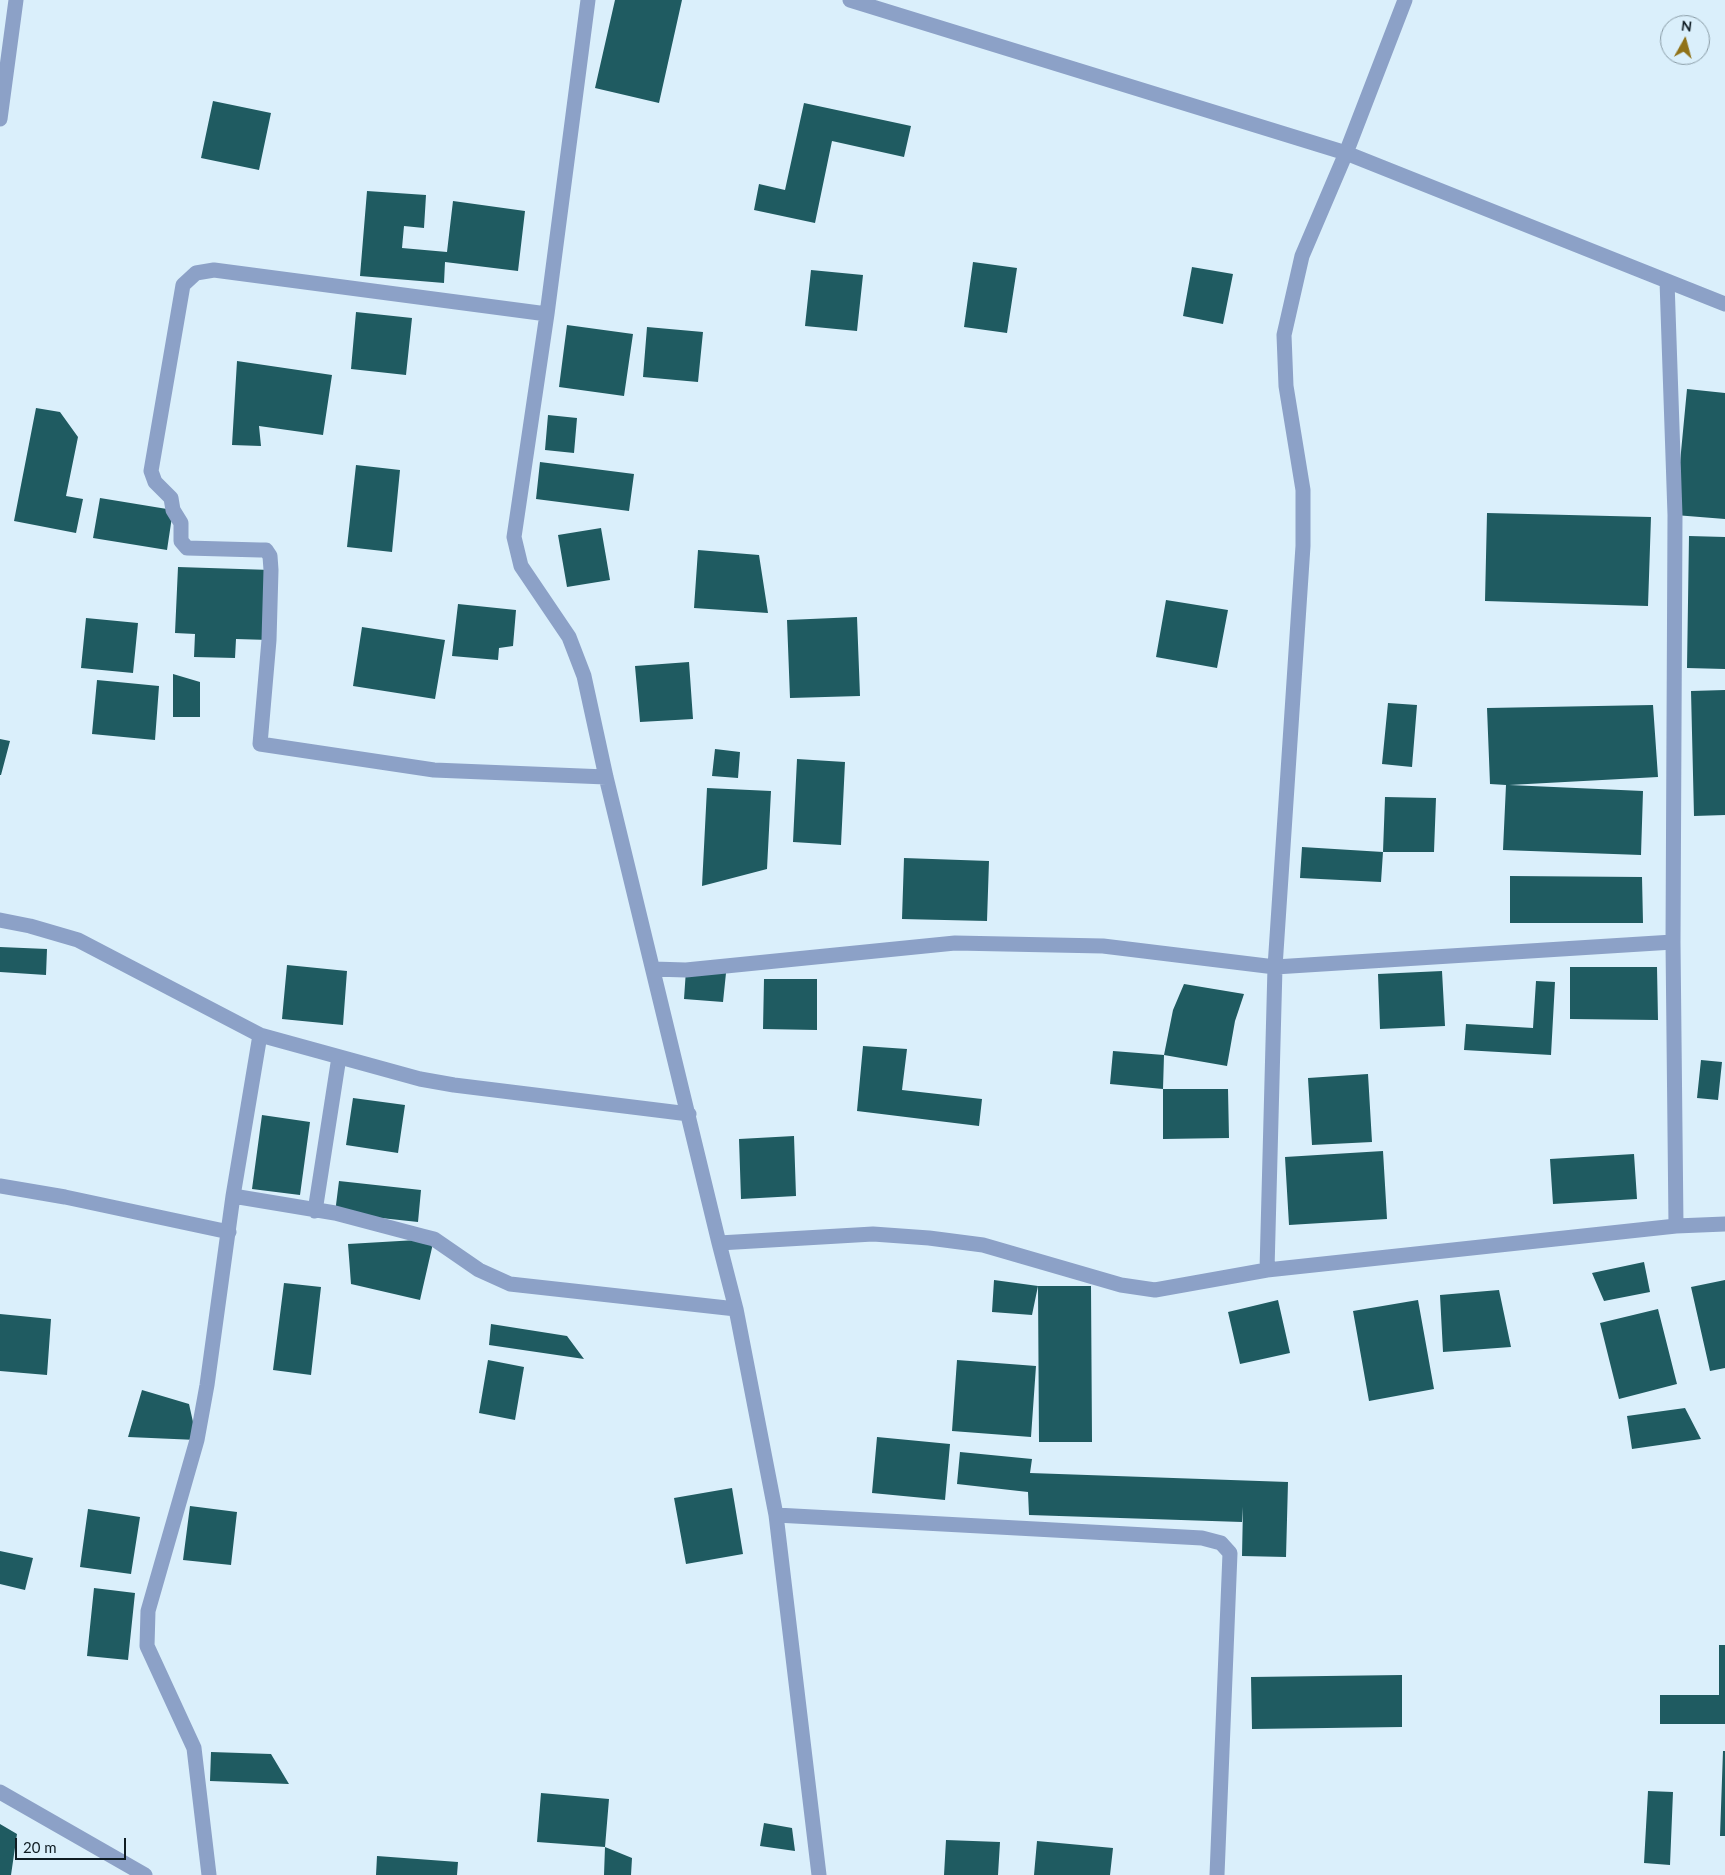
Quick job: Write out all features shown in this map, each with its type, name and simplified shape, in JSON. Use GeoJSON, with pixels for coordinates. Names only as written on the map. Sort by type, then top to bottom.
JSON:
{"type":"FeatureCollection","features":[{"type":"Feature","properties":{"kind":"street"},"geometry":{"type":"LineString","coordinates":[[0,119],[16,0]]}},
{"type":"Feature","properties":{"kind":"street"},"geometry":{"type":"LineString","coordinates":[[588,0],[547,314],[514,538],[520,566],[569,637],[584,676],[606,777],[736,1309],[776,1515],[819,1875]]}},
{"type":"Feature","properties":{"kind":"street"},"geometry":{"type":"LineString","coordinates":[[850,0],[1346,153],[1725,304]]}},
{"type":"Feature","properties":{"kind":"street"},"geometry":{"type":"LineString","coordinates":[[1267,1270],[1275,967],[1303,546],[1303,490],[1286,386],[1284,335],[1302,256],[1346,153],[1404,0]]}},
{"type":"Feature","properties":{"kind":"street"},"geometry":{"type":"LineString","coordinates":[[547,314],[214,270],[196,273],[183,285],[151,471],[155,482],[172,498],[173,510],[181,523],[181,541],[188,548],[266,550],[270,556],[269,640],[260,744],[434,770],[606,777]]}},
{"type":"Feature","properties":{"kind":"street"},"geometry":{"type":"LineString","coordinates":[[1667,281],[1675,515],[1673,942],[1676,1226]]}},
{"type":"Feature","properties":{"kind":"street"},"geometry":{"type":"LineString","coordinates":[[0,920],[30,926],[78,940],[260,1035],[420,1079],[454,1085],[688,1114]]}},
{"type":"Feature","properties":{"kind":"street"},"geometry":{"type":"LineString","coordinates":[[653,969],[686,970],[955,942],[1103,946],[1275,967],[1673,942]]}},
{"type":"Feature","properties":{"kind":"street"},"geometry":{"type":"LineString","coordinates":[[209,1875],[194,1748],[147,1646],[148,1611],[197,1440],[208,1385],[233,1196],[260,1035]]}},
{"type":"Feature","properties":{"kind":"street"},"geometry":{"type":"LineString","coordinates":[[316,1211],[339,1057]]}},
{"type":"Feature","properties":{"kind":"street"},"geometry":{"type":"LineString","coordinates":[[0,1186],[65,1196],[229,1232]]}},
{"type":"Feature","properties":{"kind":"street"},"geometry":{"type":"LineString","coordinates":[[233,1196],[336,1213],[434,1240],[479,1270],[510,1284],[736,1309]]}},
{"type":"Feature","properties":{"kind":"street"},"geometry":{"type":"LineString","coordinates":[[719,1243],[873,1234],[929,1238],[982,1246],[1121,1286],[1155,1290],[1267,1270],[1676,1226],[1725,1224]]}},
{"type":"Feature","properties":{"kind":"street"},"geometry":{"type":"LineString","coordinates":[[776,1515],[1192,1537],[1221,1543],[1230,1553],[1218,1875]]}},
{"type":"Feature","properties":{"kind":"street"},"geometry":{"type":"LineString","coordinates":[[0,1792],[145,1875]]}},
{"type":"Feature","properties":{"kind":"building"},"geometry":{"type":"Polygon","coordinates":[[[615,0],[682,0],[659,103],[595,88],[615,0]]]}},
{"type":"Feature","properties":{"kind":"building"},"geometry":{"type":"Polygon","coordinates":[[[213,101],[271,113],[259,170],[201,158],[213,101]]]}},
{"type":"Feature","properties":{"kind":"building"},"geometry":{"type":"Polygon","coordinates":[[[804,103],[911,126],[904,157],[832,141],[815,223],[754,210],[759,184],[785,190],[804,103]]]}},
{"type":"Feature","properties":{"kind":"building"},"geometry":{"type":"Polygon","coordinates":[[[367,191],[426,195],[424,228],[404,226],[402,248],[447,252],[453,201],[525,211],[518,271],[445,262],[444,283],[360,276],[367,191]]]}},
{"type":"Feature","properties":{"kind":"building"},"geometry":{"type":"Polygon","coordinates":[[[973,262],[1017,268],[1007,333],[964,327],[973,262]]]}},
{"type":"Feature","properties":{"kind":"building"},"geometry":{"type":"Polygon","coordinates":[[[1192,267],[1233,274],[1223,324],[1183,316],[1192,267]]]}},
{"type":"Feature","properties":{"kind":"building"},"geometry":{"type":"Polygon","coordinates":[[[811,270],[863,275],[857,331],[805,326],[811,270]]]}},
{"type":"Feature","properties":{"kind":"building"},"geometry":{"type":"Polygon","coordinates":[[[356,312],[412,318],[406,375],[351,369],[356,312]]]}},
{"type":"Feature","properties":{"kind":"building"},"geometry":{"type":"Polygon","coordinates":[[[567,325],[633,334],[624,396],[559,387],[567,325]]]}},
{"type":"Feature","properties":{"kind":"building"},"geometry":{"type":"Polygon","coordinates":[[[647,327],[703,332],[698,382],[643,377],[647,327]]]}},
{"type":"Feature","properties":{"kind":"building"},"geometry":{"type":"Polygon","coordinates":[[[237,361],[332,375],[323,435],[259,426],[261,446],[232,445],[237,361]]]}},
{"type":"Feature","properties":{"kind":"building"},"geometry":{"type":"Polygon","coordinates":[[[1687,389],[1725,393],[1725,519],[1675,515],[1687,389]]]}},
{"type":"Feature","properties":{"kind":"building"},"geometry":{"type":"Polygon","coordinates":[[[36,408],[60,412],[78,437],[66,496],[83,499],[76,533],[14,521],[36,408]]]}},
{"type":"Feature","properties":{"kind":"building"},"geometry":{"type":"Polygon","coordinates":[[[548,415],[577,418],[574,453],[545,450],[548,415]]]}},
{"type":"Feature","properties":{"kind":"building"},"geometry":{"type":"Polygon","coordinates":[[[540,462],[634,474],[629,511],[536,499],[540,462]]]}},
{"type":"Feature","properties":{"kind":"building"},"geometry":{"type":"Polygon","coordinates":[[[356,465],[400,470],[392,552],[347,547],[356,465]]]}},
{"type":"Feature","properties":{"kind":"building"},"geometry":{"type":"Polygon","coordinates":[[[100,498],[173,510],[167,550],[93,538],[100,498]]]}},
{"type":"Feature","properties":{"kind":"building"},"geometry":{"type":"Polygon","coordinates":[[[1487,513],[1651,517],[1648,606],[1485,601],[1487,513]]]}},
{"type":"Feature","properties":{"kind":"building"},"geometry":{"type":"Polygon","coordinates":[[[601,528],[610,580],[567,587],[558,535],[601,528]]]}},
{"type":"Feature","properties":{"kind":"building"},"geometry":{"type":"Polygon","coordinates":[[[1689,536],[1725,537],[1725,669],[1687,668],[1689,536]]]}},
{"type":"Feature","properties":{"kind":"building"},"geometry":{"type":"Polygon","coordinates":[[[698,550],[759,555],[768,613],[694,608],[698,550]]]}},
{"type":"Feature","properties":{"kind":"building"},"geometry":{"type":"Polygon","coordinates":[[[178,567],[271,570],[269,640],[236,639],[235,658],[194,657],[195,634],[175,633],[178,567]]]}},
{"type":"Feature","properties":{"kind":"building"},"geometry":{"type":"Polygon","coordinates":[[[1166,600],[1228,610],[1217,668],[1156,657],[1166,600]]]}},
{"type":"Feature","properties":{"kind":"building"},"geometry":{"type":"Polygon","coordinates":[[[458,604],[516,610],[513,646],[499,648],[498,660],[452,656],[458,604]]]}},
{"type":"Feature","properties":{"kind":"building"},"geometry":{"type":"Polygon","coordinates":[[[857,617],[860,696],[790,698],[787,620],[857,617]]]}},
{"type":"Feature","properties":{"kind":"building"},"geometry":{"type":"Polygon","coordinates":[[[86,618],[138,623],[133,673],[81,668],[86,618]]]}},
{"type":"Feature","properties":{"kind":"building"},"geometry":{"type":"Polygon","coordinates":[[[362,627],[445,640],[435,699],[353,686],[362,627]]]}},
{"type":"Feature","properties":{"kind":"building"},"geometry":{"type":"Polygon","coordinates":[[[689,662],[693,719],[640,722],[635,666],[689,662]]]}},
{"type":"Feature","properties":{"kind":"building"},"geometry":{"type":"Polygon","coordinates":[[[173,674],[200,682],[200,717],[173,717],[173,674]]]}},
{"type":"Feature","properties":{"kind":"building"},"geometry":{"type":"Polygon","coordinates":[[[97,680],[159,686],[155,740],[92,734],[97,680]]]}},
{"type":"Feature","properties":{"kind":"building"},"geometry":{"type":"Polygon","coordinates":[[[1725,690],[1725,815],[1694,816],[1691,691],[1725,690]]]}},
{"type":"Feature","properties":{"kind":"building"},"geometry":{"type":"Polygon","coordinates":[[[1388,703],[1417,705],[1412,767],[1382,764],[1388,703]]]}},
{"type":"Feature","properties":{"kind":"building"},"geometry":{"type":"Polygon","coordinates":[[[1653,705],[1658,777],[1509,785],[1643,791],[1641,855],[1503,850],[1506,785],[1490,784],[1487,708],[1653,705]]]}},
{"type":"Feature","properties":{"kind":"building"},"geometry":{"type":"Polygon","coordinates":[[[0,739],[10,741],[1,775],[0,775],[0,739]]]}},
{"type":"Feature","properties":{"kind":"building"},"geometry":{"type":"Polygon","coordinates":[[[715,749],[740,752],[738,778],[712,776],[715,749]]]}},
{"type":"Feature","properties":{"kind":"building"},"geometry":{"type":"Polygon","coordinates":[[[797,759],[845,762],[841,845],[793,842],[797,759]]]}},
{"type":"Feature","properties":{"kind":"building"},"geometry":{"type":"Polygon","coordinates":[[[707,788],[771,791],[767,869],[702,886],[707,788]]]}},
{"type":"Feature","properties":{"kind":"building"},"geometry":{"type":"Polygon","coordinates":[[[1385,797],[1436,798],[1434,852],[1383,852],[1385,797]]]}},
{"type":"Feature","properties":{"kind":"building"},"geometry":{"type":"Polygon","coordinates":[[[1302,847],[1383,852],[1381,882],[1300,878],[1302,847]]]}},
{"type":"Feature","properties":{"kind":"building"},"geometry":{"type":"Polygon","coordinates":[[[904,858],[989,861],[987,921],[902,919],[904,858]]]}},
{"type":"Feature","properties":{"kind":"building"},"geometry":{"type":"Polygon","coordinates":[[[1510,876],[1642,877],[1643,923],[1510,923],[1510,876]]]}},
{"type":"Feature","properties":{"kind":"building"},"geometry":{"type":"Polygon","coordinates":[[[0,947],[47,949],[46,975],[0,972],[0,947]]]}},
{"type":"Feature","properties":{"kind":"building"},"geometry":{"type":"Polygon","coordinates":[[[287,965],[347,971],[343,1025],[282,1019],[287,965]]]}},
{"type":"Feature","properties":{"kind":"building"},"geometry":{"type":"Polygon","coordinates":[[[1570,967],[1657,967],[1658,1020],[1570,1019],[1570,967]]]}},
{"type":"Feature","properties":{"kind":"building"},"geometry":{"type":"Polygon","coordinates":[[[686,970],[726,973],[723,1002],[684,999],[686,970]]]}},
{"type":"Feature","properties":{"kind":"building"},"geometry":{"type":"Polygon","coordinates":[[[1442,971],[1445,1026],[1380,1029],[1378,974],[1442,971]]]}},
{"type":"Feature","properties":{"kind":"building"},"geometry":{"type":"Polygon","coordinates":[[[764,979],[817,979],[817,1030],[763,1029],[764,979]]]}},
{"type":"Feature","properties":{"kind":"building"},"geometry":{"type":"Polygon","coordinates":[[[1536,981],[1555,982],[1551,1055],[1464,1050],[1466,1024],[1533,1028],[1536,981]]]}},
{"type":"Feature","properties":{"kind":"building"},"geometry":{"type":"Polygon","coordinates":[[[1184,984],[1244,994],[1235,1021],[1227,1066],[1164,1055],[1173,1010],[1184,984]]]}},
{"type":"Feature","properties":{"kind":"building"},"geometry":{"type":"Polygon","coordinates":[[[863,1046],[907,1049],[902,1090],[982,1099],[979,1126],[857,1111],[863,1046]]]}},
{"type":"Feature","properties":{"kind":"building"},"geometry":{"type":"Polygon","coordinates":[[[1113,1051],[1164,1055],[1163,1089],[1110,1084],[1113,1051]]]}},
{"type":"Feature","properties":{"kind":"building"},"geometry":{"type":"Polygon","coordinates":[[[1701,1060],[1722,1062],[1718,1100],[1697,1098],[1701,1060]]]}},
{"type":"Feature","properties":{"kind":"building"},"geometry":{"type":"Polygon","coordinates":[[[1368,1074],[1372,1142],[1312,1145],[1308,1078],[1368,1074]]]}},
{"type":"Feature","properties":{"kind":"building"},"geometry":{"type":"Polygon","coordinates":[[[1163,1089],[1228,1089],[1229,1138],[1163,1139],[1163,1089]]]}},
{"type":"Feature","properties":{"kind":"building"},"geometry":{"type":"Polygon","coordinates":[[[353,1098],[405,1105],[398,1153],[346,1145],[353,1098]]]}},
{"type":"Feature","properties":{"kind":"building"},"geometry":{"type":"Polygon","coordinates":[[[262,1115],[310,1122],[300,1195],[252,1189],[262,1115]]]}},
{"type":"Feature","properties":{"kind":"building"},"geometry":{"type":"Polygon","coordinates":[[[794,1136],[796,1196],[741,1199],[739,1139],[794,1136]]]}},
{"type":"Feature","properties":{"kind":"building"},"geometry":{"type":"Polygon","coordinates":[[[1383,1151],[1387,1219],[1289,1225],[1285,1157],[1383,1151]]]}},
{"type":"Feature","properties":{"kind":"building"},"geometry":{"type":"Polygon","coordinates":[[[1634,1154],[1637,1199],[1553,1204],[1550,1159],[1634,1154]]]}},
{"type":"Feature","properties":{"kind":"building"},"geometry":{"type":"Polygon","coordinates":[[[339,1181],[421,1190],[418,1222],[335,1213],[339,1181]]]}},
{"type":"Feature","properties":{"kind":"building"},"geometry":{"type":"Polygon","coordinates":[[[434,1239],[420,1300],[351,1284],[348,1244],[434,1239]]]}},
{"type":"Feature","properties":{"kind":"building"},"geometry":{"type":"Polygon","coordinates":[[[1644,1262],[1650,1292],[1604,1301],[1592,1273],[1644,1262]]]}},
{"type":"Feature","properties":{"kind":"building"},"geometry":{"type":"Polygon","coordinates":[[[994,1280],[1038,1286],[1032,1315],[992,1312],[994,1280]]]}},
{"type":"Feature","properties":{"kind":"building"},"geometry":{"type":"Polygon","coordinates":[[[1725,1280],[1725,1368],[1710,1371],[1691,1287],[1725,1280]]]}},
{"type":"Feature","properties":{"kind":"building"},"geometry":{"type":"Polygon","coordinates":[[[284,1283],[321,1287],[311,1375],[273,1370],[284,1283]]]}},
{"type":"Feature","properties":{"kind":"building"},"geometry":{"type":"Polygon","coordinates":[[[1038,1286],[1091,1286],[1092,1442],[1039,1442],[1038,1286]]]}},
{"type":"Feature","properties":{"kind":"building"},"geometry":{"type":"Polygon","coordinates":[[[1499,1290],[1511,1347],[1443,1352],[1440,1295],[1499,1290]]]}},
{"type":"Feature","properties":{"kind":"building"},"geometry":{"type":"Polygon","coordinates":[[[1278,1300],[1290,1353],[1240,1364],[1228,1312],[1278,1300]]]}},
{"type":"Feature","properties":{"kind":"building"},"geometry":{"type":"Polygon","coordinates":[[[1418,1300],[1434,1389],[1369,1401],[1353,1311],[1418,1300]]]}},
{"type":"Feature","properties":{"kind":"building"},"geometry":{"type":"Polygon","coordinates":[[[1658,1309],[1677,1384],[1619,1399],[1600,1323],[1658,1309]]]}},
{"type":"Feature","properties":{"kind":"building"},"geometry":{"type":"Polygon","coordinates":[[[0,1314],[51,1319],[47,1375],[0,1371],[0,1314]]]}},
{"type":"Feature","properties":{"kind":"building"},"geometry":{"type":"Polygon","coordinates":[[[491,1324],[567,1336],[584,1359],[489,1345],[491,1324]]]}},
{"type":"Feature","properties":{"kind":"building"},"geometry":{"type":"Polygon","coordinates":[[[488,1360],[524,1367],[515,1420],[479,1413],[488,1360]]]}},
{"type":"Feature","properties":{"kind":"building"},"geometry":{"type":"Polygon","coordinates":[[[957,1360],[1036,1366],[1031,1437],[952,1431],[957,1360]]]}},
{"type":"Feature","properties":{"kind":"building"},"geometry":{"type":"Polygon","coordinates":[[[142,1390],[189,1404],[197,1440],[128,1437],[142,1390]]]}},
{"type":"Feature","properties":{"kind":"building"},"geometry":{"type":"Polygon","coordinates":[[[1685,1408],[1701,1439],[1632,1449],[1627,1416],[1685,1408]]]}},
{"type":"Feature","properties":{"kind":"building"},"geometry":{"type":"Polygon","coordinates":[[[877,1437],[950,1444],[945,1500],[872,1493],[877,1437]]]}},
{"type":"Feature","properties":{"kind":"building"},"geometry":{"type":"Polygon","coordinates":[[[960,1452],[1032,1459],[1030,1473],[1288,1482],[1286,1557],[1242,1556],[1243,1507],[1242,1522],[1029,1515],[1028,1492],[957,1484],[960,1452]]]}},
{"type":"Feature","properties":{"kind":"building"},"geometry":{"type":"Polygon","coordinates":[[[732,1488],[743,1554],[686,1564],[674,1498],[732,1488]]]}},
{"type":"Feature","properties":{"kind":"building"},"geometry":{"type":"Polygon","coordinates":[[[190,1506],[237,1512],[231,1565],[183,1560],[190,1506]]]}},
{"type":"Feature","properties":{"kind":"building"},"geometry":{"type":"Polygon","coordinates":[[[88,1509],[140,1517],[131,1574],[80,1567],[88,1509]]]}},
{"type":"Feature","properties":{"kind":"building"},"geometry":{"type":"Polygon","coordinates":[[[0,1551],[33,1558],[25,1590],[0,1584],[0,1551]]]}},
{"type":"Feature","properties":{"kind":"building"},"geometry":{"type":"Polygon","coordinates":[[[94,1588],[135,1593],[128,1660],[87,1656],[94,1588]]]}},
{"type":"Feature","properties":{"kind":"building"},"geometry":{"type":"Polygon","coordinates":[[[1719,1645],[1725,1645],[1725,1724],[1660,1724],[1660,1695],[1719,1695],[1719,1645]]]}},
{"type":"Feature","properties":{"kind":"building"},"geometry":{"type":"Polygon","coordinates":[[[1402,1675],[1402,1727],[1252,1729],[1251,1677],[1402,1675]]]}},
{"type":"Feature","properties":{"kind":"building"},"geometry":{"type":"Polygon","coordinates":[[[1723,1751],[1725,1751],[1725,1836],[1720,1836],[1723,1751]]]}},
{"type":"Feature","properties":{"kind":"building"},"geometry":{"type":"Polygon","coordinates":[[[211,1752],[271,1754],[289,1784],[210,1781],[211,1752]]]}},
{"type":"Feature","properties":{"kind":"building"},"geometry":{"type":"Polygon","coordinates":[[[1648,1791],[1673,1792],[1670,1865],[1644,1863],[1648,1791]]]}},
{"type":"Feature","properties":{"kind":"building"},"geometry":{"type":"Polygon","coordinates":[[[541,1793],[609,1799],[605,1847],[537,1842],[541,1793]]]}},
{"type":"Feature","properties":{"kind":"building"},"geometry":{"type":"Polygon","coordinates":[[[764,1823],[792,1828],[795,1851],[760,1846],[764,1823]]]}},
{"type":"Feature","properties":{"kind":"building"},"geometry":{"type":"Polygon","coordinates":[[[0,1824],[17,1834],[11,1875],[0,1875],[0,1824]]]}},
{"type":"Feature","properties":{"kind":"building"},"geometry":{"type":"Polygon","coordinates":[[[946,1840],[1000,1842],[998,1875],[944,1875],[946,1840]]]}},
{"type":"Feature","properties":{"kind":"building"},"geometry":{"type":"Polygon","coordinates":[[[1037,1841],[1113,1848],[1110,1875],[1034,1875],[1037,1841]]]}},
{"type":"Feature","properties":{"kind":"building"},"geometry":{"type":"Polygon","coordinates":[[[605,1847],[632,1858],[631,1875],[604,1875],[605,1847]]]}},
{"type":"Feature","properties":{"kind":"building"},"geometry":{"type":"Polygon","coordinates":[[[377,1856],[458,1862],[457,1875],[376,1875],[377,1856]]]}}]}
